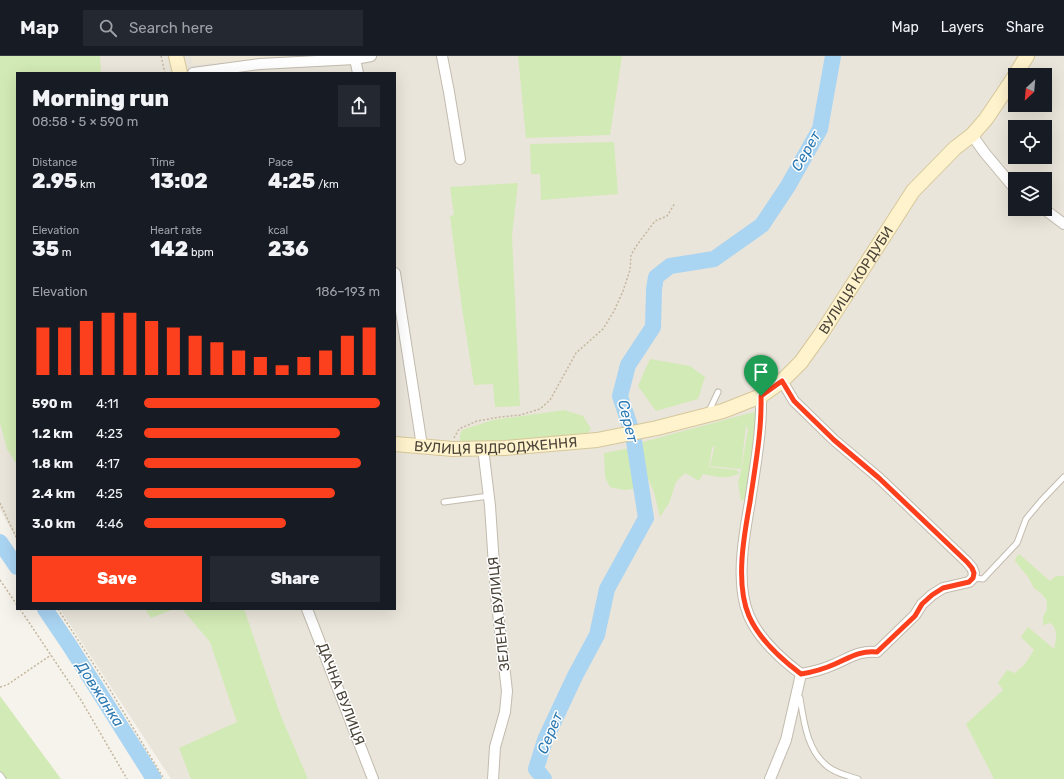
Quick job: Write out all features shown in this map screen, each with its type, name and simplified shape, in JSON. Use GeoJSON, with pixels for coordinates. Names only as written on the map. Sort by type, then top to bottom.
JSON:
{"type":"FeatureCollection","features":[{"type":"Feature","properties":{"kind":"street"},"geometry":{"type":"LineString","coordinates":[[176,56],[180,72]]}},
{"type":"Feature","properties":{"kind":"street"},"geometry":{"type":"LineString","coordinates":[[200,72],[307,59],[355,59],[371,56]]}},
{"type":"Feature","properties":{"kind":"street"},"geometry":{"type":"LineString","coordinates":[[442,56],[460,159]]}},
{"type":"Feature","properties":{"kind":"street","name":"ВУЛИЦЯ КОРДУБИ"},"geometry":{"type":"LineString","coordinates":[[1019,68],[1027,56]]}},
{"type":"Feature","properties":{"kind":"street"},"geometry":{"type":"LineString","coordinates":[[355,59],[358,72]]}},
{"type":"Feature","properties":{"kind":"street","name":"ВУЛИЦЯ КОРДУБИ"},"geometry":{"type":"LineString","coordinates":[[657,428],[723,411],[761,396],[782,381],[801,362],[821,334],[913,191],[955,148],[972,135],[986,119],[1008,86]]}},
{"type":"Feature","properties":{"kind":"street"},"geometry":{"type":"LineString","coordinates":[[972,135],[1008,181]]}},
{"type":"Feature","properties":{"kind":"street"},"geometry":{"type":"LineString","coordinates":[[1052,215],[1064,224]]}},
{"type":"Feature","properties":{"kind":"street"},"geometry":{"type":"LineString","coordinates":[[396,279],[422,446]]}},
{"type":"Feature","properties":{"kind":"street"},"geometry":{"type":"LineString","coordinates":[[761,396],[762,418],[743,542],[742,571],[744,601],[749,616],[766,642],[783,660],[801,674],[815,672],[834,665],[856,653],[869,651],[877,652],[915,616],[922,604],[932,595],[943,588],[969,582],[973,578],[974,573],[967,562],[879,478],[834,440],[794,401],[782,381]]}},
{"type":"Feature","properties":{"kind":"street","name":"ВУЛИЦЯ ВІДРОДЖЕННЯ"},"geometry":{"type":"LineString","coordinates":[[396,444],[453,449],[483,448],[597,440],[657,428]]}},
{"type":"Feature","properties":{"kind":"street","name":"ЗЕЛЕНА ВУЛИЦЯ"},"geometry":{"type":"LineString","coordinates":[[483,448],[489,496],[496,595],[507,691],[505,712],[495,747],[493,779]]}},
{"type":"Feature","properties":{"kind":"street","name":"ДАЧНА ВУЛИЦЯ"},"geometry":{"type":"LineString","coordinates":[[307,610],[373,779]]}},
{"type":"Feature","properties":{"kind":"street"},"geometry":{"type":"LineString","coordinates":[[770,779],[786,740],[801,674]]}},
{"type":"Feature","properties":{"kind":"lane"},"geometry":{"type":"LineString","coordinates":[[707,415],[718,392]]}},
{"type":"Feature","properties":{"kind":"lane"},"geometry":{"type":"LineString","coordinates":[[973,578],[983,579],[1010,553],[1017,543],[1026,519],[1064,477]]}},
{"type":"Feature","properties":{"kind":"lane"},"geometry":{"type":"LineString","coordinates":[[444,502],[489,496]]}},
{"type":"Feature","properties":{"kind":"lane"},"geometry":{"type":"LineString","coordinates":[[796,695],[800,698],[807,736],[816,753],[827,766],[844,775],[858,779]]}},
{"type":"Feature","properties":{"kind":"lane"},"geometry":{"type":"LineString","coordinates":[[0,775],[3,779]]}},
{"type":"Feature","properties":{"kind":"path"},"geometry":{"type":"LineString","coordinates":[[161,56],[165,72]]}},
{"type":"Feature","properties":{"kind":"path"},"geometry":{"type":"LineString","coordinates":[[453,449],[455,437],[459,429],[477,421],[520,415],[540,409],[550,400],[576,353],[603,329],[614,311],[628,277],[631,255],[637,245],[655,221],[667,216],[675,203]]}},
{"type":"Feature","properties":{"kind":"path"},"geometry":{"type":"LineString","coordinates":[[0,503],[16,537]]}},
{"type":"Feature","properties":{"kind":"path"},"geometry":{"type":"LineString","coordinates":[[0,580],[16,604]]}},
{"type":"Feature","properties":{"kind":"path"},"geometry":{"type":"LineString","coordinates":[[21,610],[82,700],[127,779]]}},
{"type":"Feature","properties":{"kind":"path"},"geometry":{"type":"LineString","coordinates":[[59,610],[109,688],[164,779]]}},
{"type":"Feature","properties":{"kind":"path"},"geometry":{"type":"LineString","coordinates":[[0,687],[7,685],[51,655]]}},
{"type":"Feature","properties":{"kind":"shaded area"},"geometry":{"type":"Polygon","coordinates":[[[0,56],[1064,56],[1064,779],[171,779],[61,610],[396,610],[396,72],[16,72],[16,538],[0,509],[0,56]]]}},
{"type":"Feature","properties":{"kind":"shaded area"},"geometry":{"type":"Polygon","coordinates":[[[191,56],[291,56],[193,65],[191,56]]]}},
{"type":"Feature","properties":{"kind":"green space"},"geometry":{"type":"Polygon","coordinates":[[[0,56],[100,56],[101,72],[16,72],[16,463],[7,449],[0,423],[0,56]]]}},
{"type":"Feature","properties":{"kind":"green space"},"geometry":{"type":"Polygon","coordinates":[[[518,56],[622,56],[610,135],[526,138],[518,56]]]}},
{"type":"Feature","properties":{"kind":"green space"},"geometry":{"type":"Polygon","coordinates":[[[614,142],[618,194],[541,200],[540,174],[531,174],[530,144],[614,142]]]}},
{"type":"Feature","properties":{"kind":"green space"},"geometry":{"type":"Polygon","coordinates":[[[518,183],[512,236],[520,406],[495,407],[493,384],[474,385],[450,216],[454,215],[450,187],[518,183]]]}},
{"type":"Feature","properties":{"kind":"green space"},"geometry":{"type":"Polygon","coordinates":[[[650,359],[690,366],[705,377],[698,399],[656,411],[638,386],[650,359]]]}},
{"type":"Feature","properties":{"kind":"green space"},"geometry":{"type":"Polygon","coordinates":[[[564,410],[583,416],[591,429],[575,448],[460,442],[462,430],[493,420],[564,410]]]}},
{"type":"Feature","properties":{"kind":"green space"},"geometry":{"type":"Polygon","coordinates":[[[754,412],[756,419],[747,497],[741,501],[738,482],[741,471],[748,429],[746,425],[741,469],[710,466],[715,445],[712,448],[709,467],[736,470],[740,473],[731,477],[718,477],[703,474],[699,481],[685,473],[676,482],[669,503],[660,517],[654,492],[639,455],[639,443],[754,412]]]}},
{"type":"Feature","properties":{"kind":"green space"},"geometry":{"type":"Polygon","coordinates":[[[630,448],[636,466],[634,489],[624,490],[610,487],[605,477],[604,453],[630,448]]]}},
{"type":"Feature","properties":{"kind":"green space"},"geometry":{"type":"Polygon","coordinates":[[[1019,554],[1050,581],[1056,576],[1064,576],[1064,779],[994,779],[966,724],[1003,690],[998,683],[1007,670],[1015,673],[1025,664],[1034,650],[1021,637],[1028,627],[1054,649],[1056,635],[1055,629],[1050,623],[1043,625],[1043,617],[1047,609],[1047,601],[1042,594],[1034,588],[1028,577],[1015,561],[1019,554]]]}},
{"type":"Feature","properties":{"kind":"green space"},"geometry":{"type":"Polygon","coordinates":[[[146,610],[171,610],[151,618],[146,610]]]}},
{"type":"Feature","properties":{"kind":"green space"},"geometry":{"type":"Polygon","coordinates":[[[183,610],[244,610],[280,714],[308,779],[191,779],[179,748],[237,722],[210,642],[183,610]]]}},
{"type":"Feature","properties":{"kind":"green space"},"geometry":{"type":"Polygon","coordinates":[[[0,696],[61,779],[0,779],[0,696]]]}},
{"type":"Feature","properties":{"kind":"waterway","name":"Серет"},"geometry":{"type":"LineString","coordinates":[[544,779],[536,769],[545,740],[575,676],[597,635],[607,589],[646,518],[633,435],[620,396],[628,365],[653,327],[654,289],[656,277],[670,266],[714,259],[762,225],[788,186],[820,129],[833,56]]}},
{"type":"Feature","properties":{"kind":"waterway","name":"Довжанка"},"geometry":{"type":"LineString","coordinates":[[0,542],[16,566]]}},
{"type":"Feature","properties":{"kind":"waterway","name":"Довжанка"},"geometry":{"type":"LineString","coordinates":[[46,610],[154,779]]}},
{"type":"Feature","properties":{"kind":"route"},"geometry":{"type":"LineString","coordinates":[[782,381],[794,401],[834,440],[879,478],[967,562],[974,573],[973,578],[969,582],[943,588],[932,595],[922,604],[915,616],[877,652],[869,651],[856,653],[834,665],[815,672],[801,674],[783,660],[766,642],[749,616],[744,601],[742,571],[743,542],[762,418],[761,396],[782,381]]}}]}
